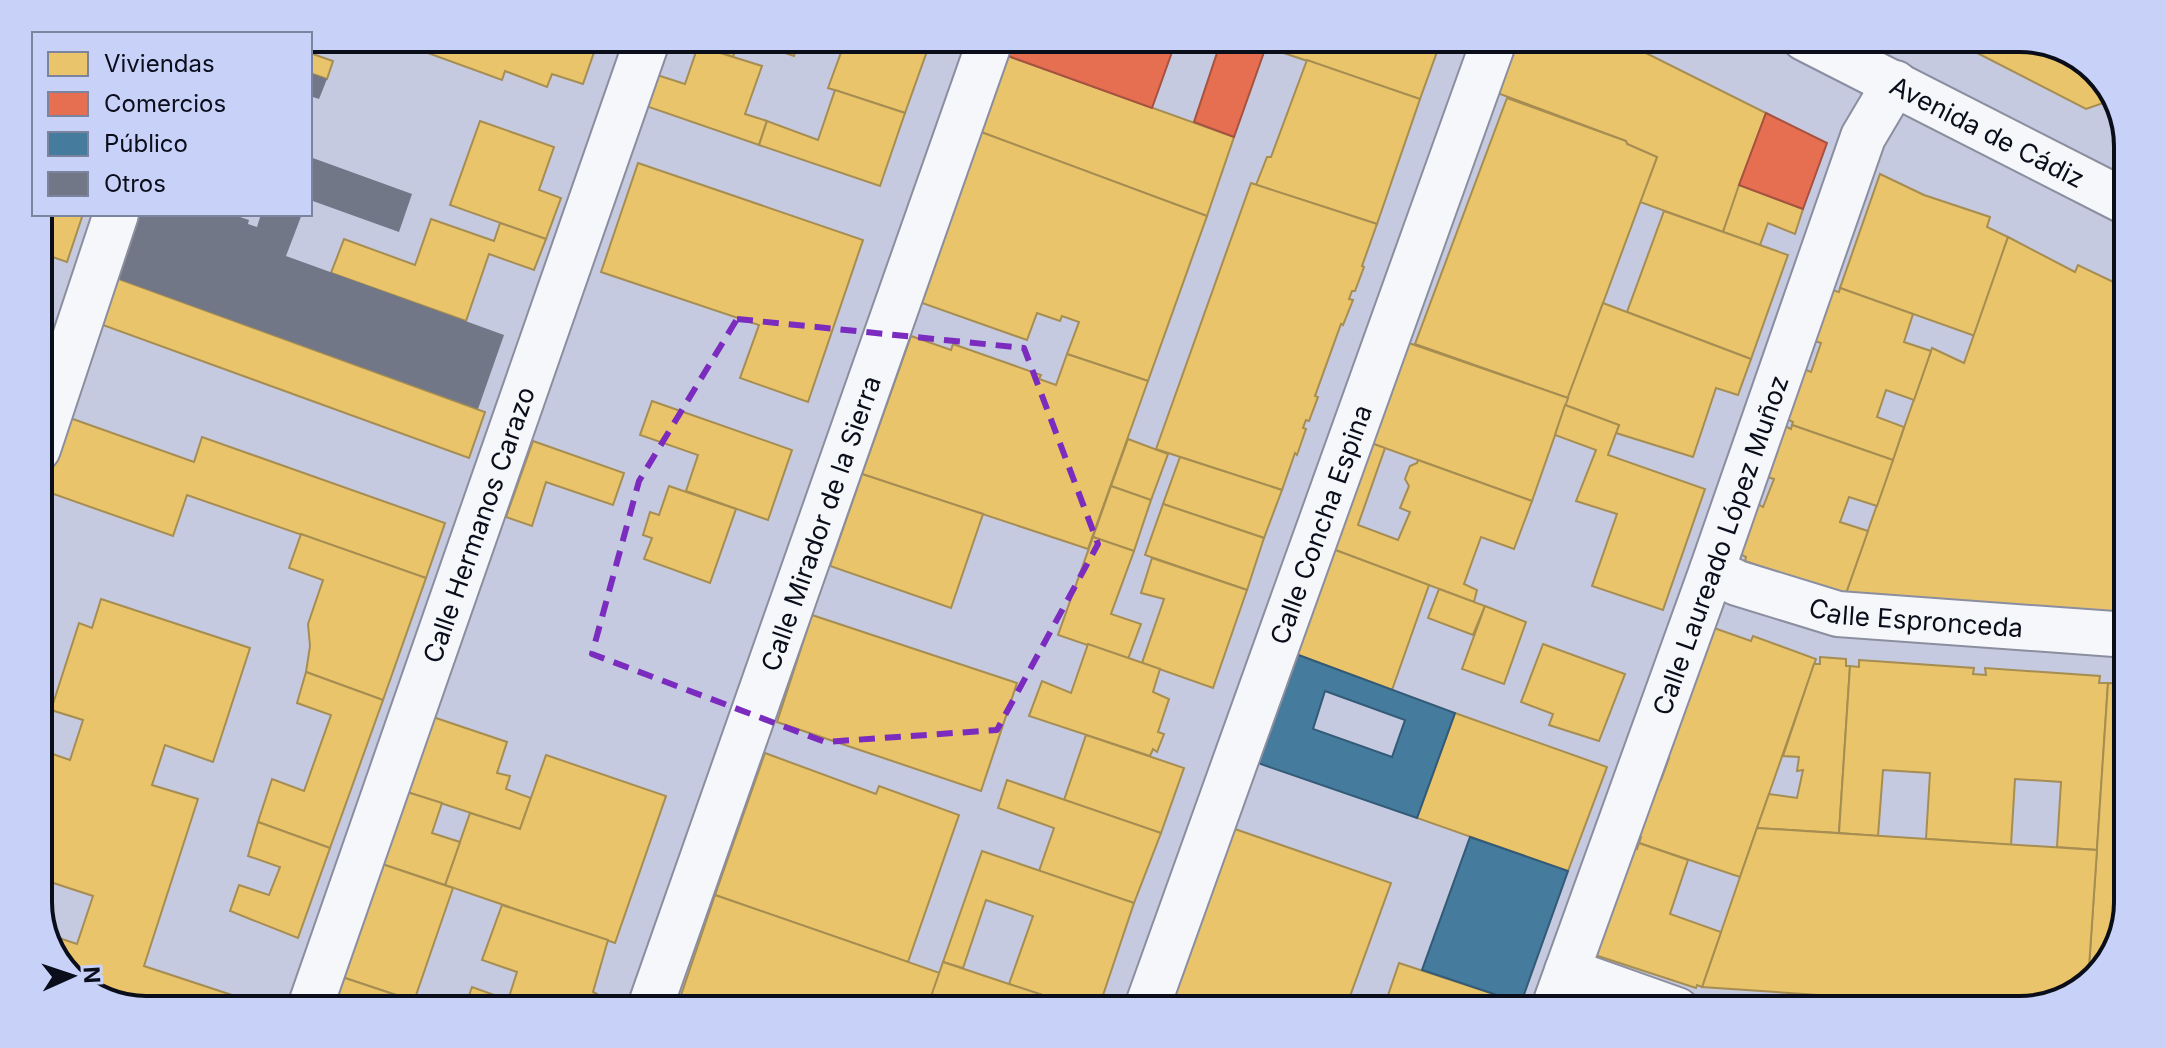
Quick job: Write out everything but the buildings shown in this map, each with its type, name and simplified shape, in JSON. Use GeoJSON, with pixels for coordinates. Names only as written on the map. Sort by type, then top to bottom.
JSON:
{"type":"FeatureCollection","features":[{"type":"Feature","properties":{"kind":"street","name":"Calle Hermanos Carazo"},"geometry":{"type":"LineString","coordinates":[[314,996],[643,52]]}},
{"type":"Feature","properties":{"kind":"street","name":"Calle Mirador de la Sierra"},"geometry":{"type":"LineString","coordinates":[[654,996],[986,52]]}},
{"type":"Feature","properties":{"kind":"street","name":"Calle Concha Espina"},"geometry":{"type":"LineString","coordinates":[[1151,996],[1490,52]]}},
{"type":"Feature","properties":{"kind":"street","name":"Avenida de Cádiz"},"geometry":{"type":"LineString","coordinates":[[1832,52],[2114,196]]}},
{"type":"Feature","properties":{"kind":"street","name":"Calle Laureado López Muñoz"},"geometry":{"type":"LineString","coordinates":[[1560,990],[1712,570],[1863,137],[1895,83]]}},
{"type":"Feature","properties":{"kind":"street"},"geometry":{"type":"LineString","coordinates":[[52,407],[115,216]]}},
{"type":"Feature","properties":{"kind":"street","name":"Calle Espronceda"},"geometry":{"type":"LineString","coordinates":[[1712,570],[1737,583],[1838,614],[2114,634]]}},
{"type":"Feature","properties":{"kind":"street"},"geometry":{"type":"LineString","coordinates":[[1560,990],[1595,996]]}},
{"type":"Feature","properties":{"kind":"highlighted area"},"geometry":{"type":"Polygon","coordinates":[[[737,319],[1024,348],[1098,544],[997,730],[825,742],[592,654],[639,481],[737,319]]]}}]}
